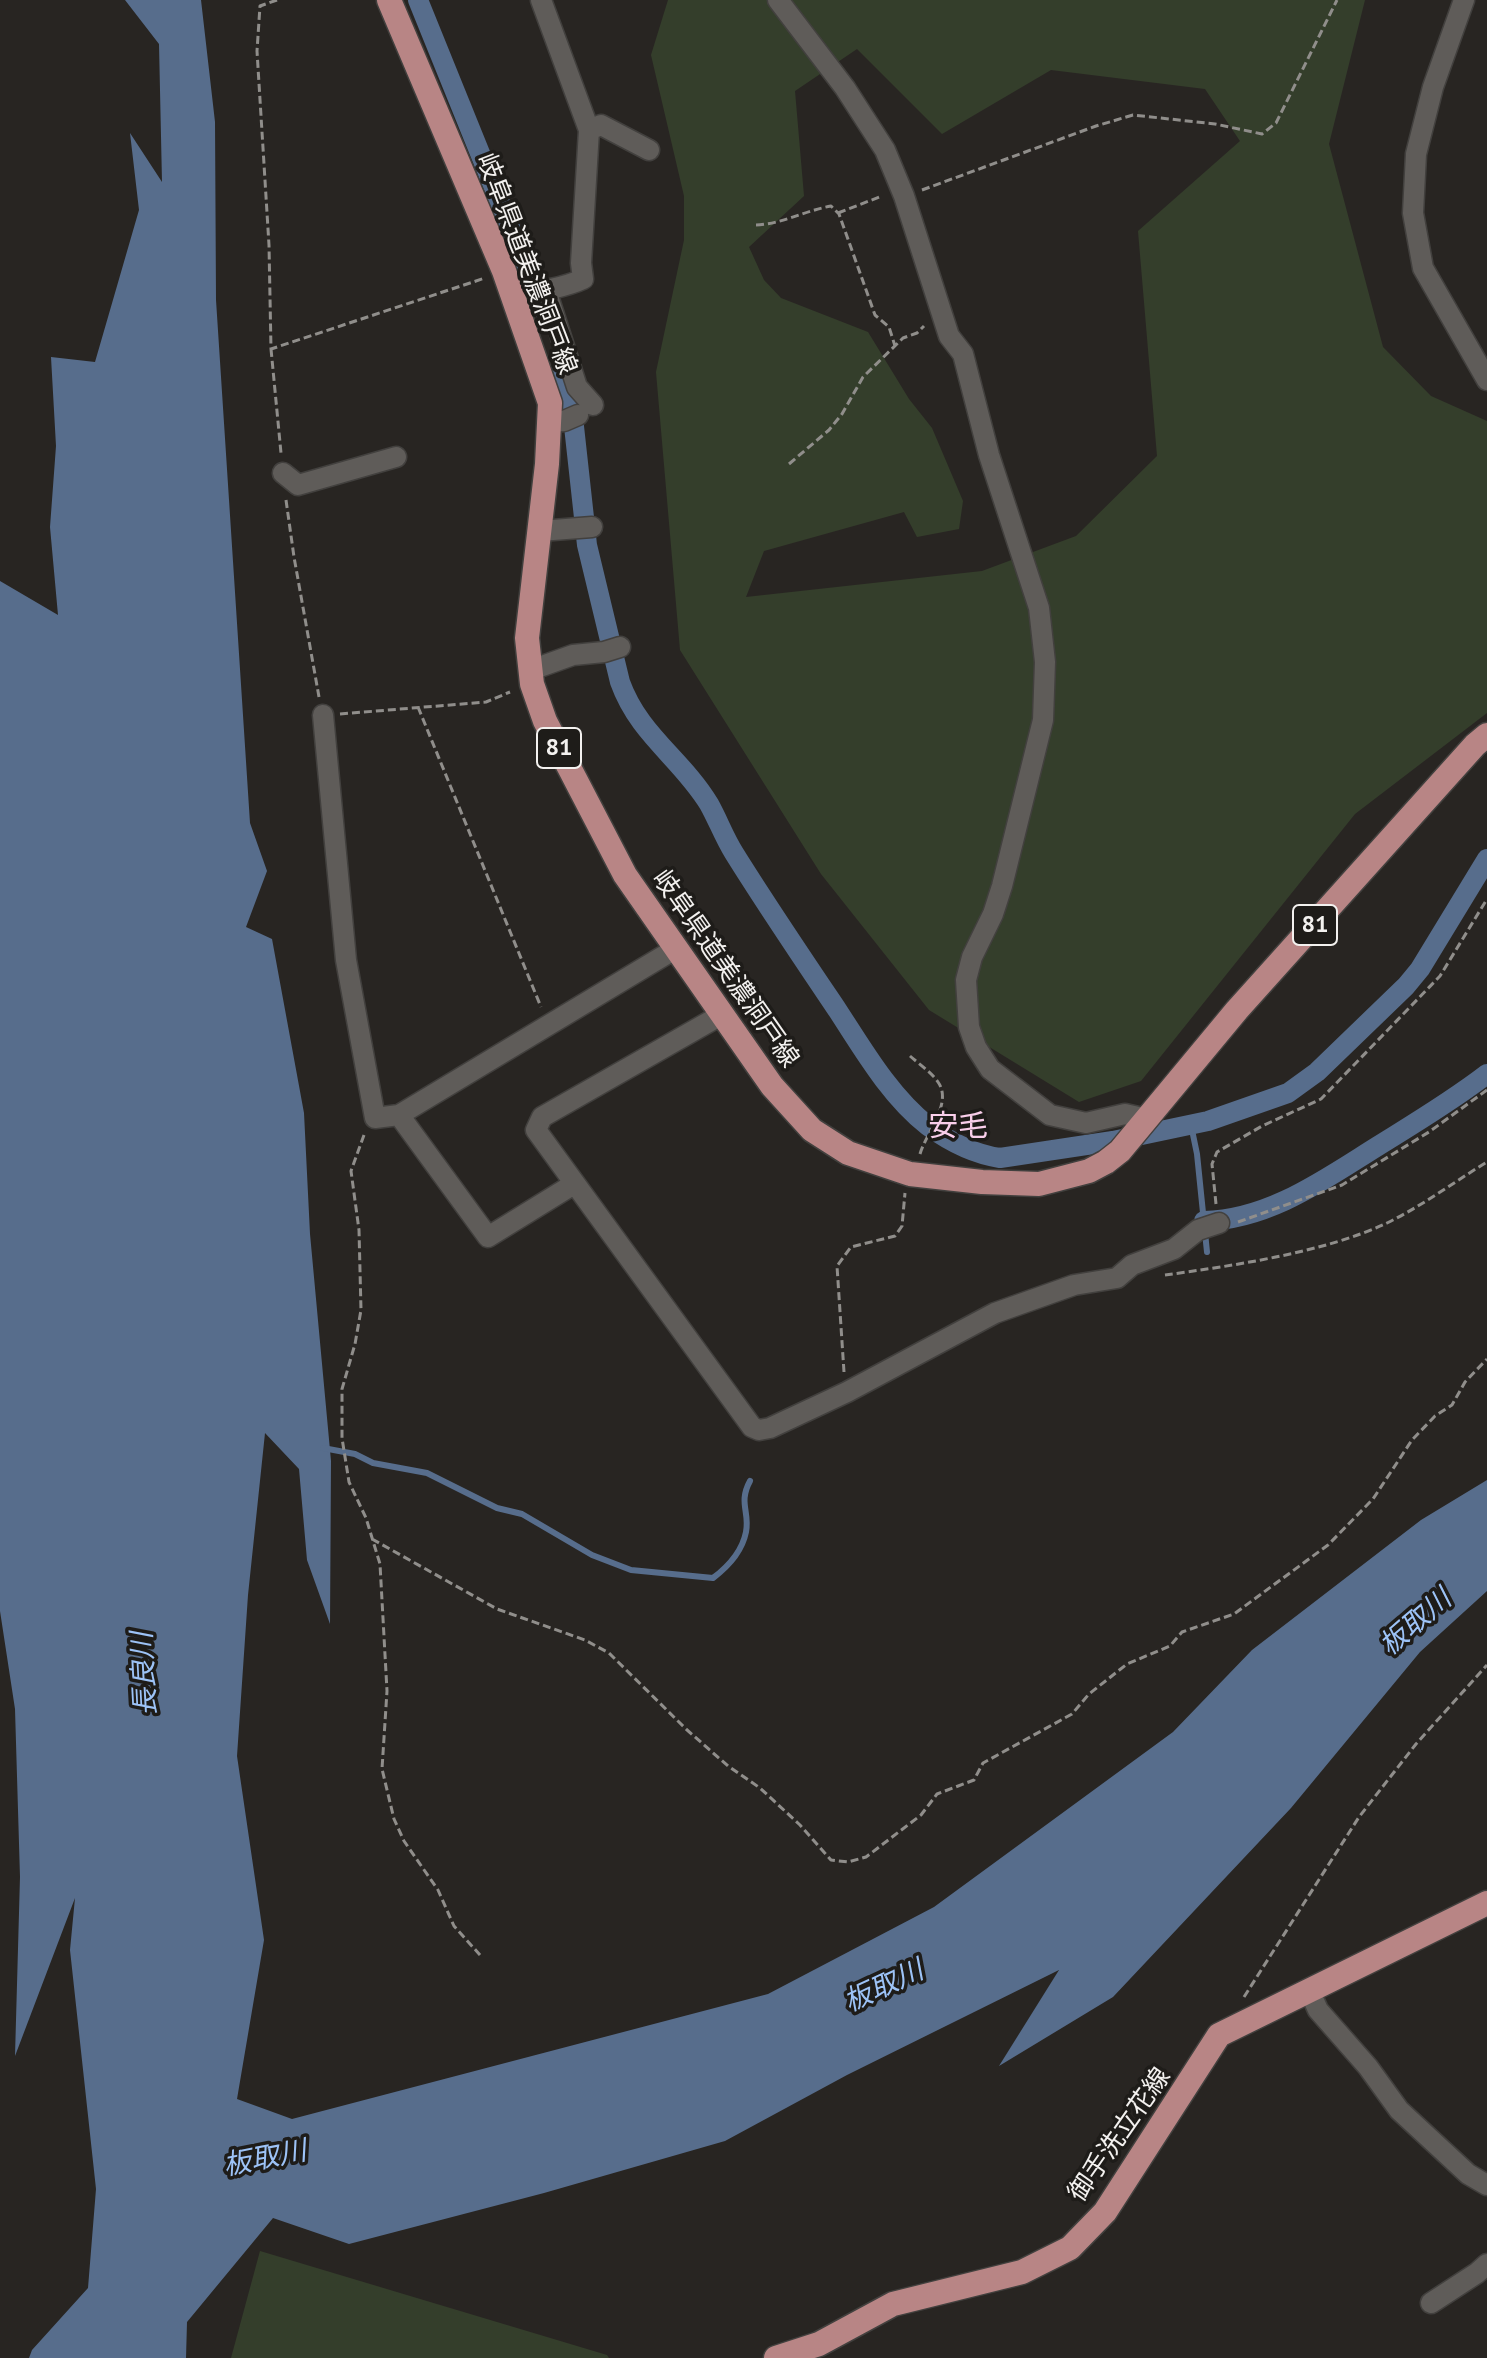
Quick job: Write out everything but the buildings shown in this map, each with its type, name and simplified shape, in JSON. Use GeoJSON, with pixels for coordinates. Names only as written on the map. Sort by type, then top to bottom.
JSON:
{"type":"FeatureCollection","features":[{"type":"Feature","properties":{"kind":"main road","name":"岐阜県道美濃洞戸線"},"geometry":{"type":"LineString","coordinates":[[389,0],[504,271],[531,295],[550,403],[571,416],[540,531],[527,638],[531,677],[545,721],[619,863],[675,949],[772,1086],[812,1130],[848,1153],[912,1174],[982,1182],[1039,1184],[1089,1171],[1106,1162],[1145,1123],[1237,1010],[1487,735]]}},
{"type":"Feature","properties":{"kind":"main road","name":"御手洗立花線"},"geometry":{"type":"LineString","coordinates":[[776,2358],[819,2344],[893,2304],[1022,2272],[1070,2248],[1105,2212],[1219,2035],[1487,1903]]}},
{"type":"Feature","properties":{"kind":"street"},"geometry":{"type":"LineString","coordinates":[[541,0],[589,130],[581,263],[583,279],[531,295],[577,387],[571,416]]}},
{"type":"Feature","properties":{"kind":"street"},"geometry":{"type":"LineString","coordinates":[[778,0],[845,88],[885,150],[949,336],[963,354],[989,455],[1039,608],[1045,662],[1043,720],[1002,886],[993,914],[972,957],[966,980],[969,1027],[976,1047],[990,1069],[1050,1115],[1086,1123],[1125,1114],[1145,1123]]}},
{"type":"Feature","properties":{"kind":"street"},"geometry":{"type":"LineString","coordinates":[[1464,0],[1433,87],[1416,154],[1413,213],[1423,268],[1487,380]]}},
{"type":"Feature","properties":{"kind":"street"},"geometry":{"type":"LineString","coordinates":[[589,130],[601,125],[649,150]]}},
{"type":"Feature","properties":{"kind":"street"},"geometry":{"type":"LineString","coordinates":[[283,473],[298,485],[396,457]]}},
{"type":"Feature","properties":{"kind":"street"},"geometry":{"type":"LineString","coordinates":[[540,531],[584,529]]}},
{"type":"Feature","properties":{"kind":"street"},"geometry":{"type":"LineString","coordinates":[[531,677],[573,655],[612,650]]}},
{"type":"Feature","properties":{"kind":"street"},"geometry":{"type":"LineString","coordinates":[[323,715],[346,960],[375,1118],[399,1115],[675,949]]}},
{"type":"Feature","properties":{"kind":"street"},"geometry":{"type":"LineString","coordinates":[[721,1015],[542,1117],[536,1130],[752,1427],[770,1428],[847,1392],[995,1313],[1074,1285],[1117,1278],[1132,1265],[1174,1249],[1198,1230],[1219,1223]]}},
{"type":"Feature","properties":{"kind":"street"},"geometry":{"type":"LineString","coordinates":[[399,1115],[488,1237],[574,1184]]}},
{"type":"Feature","properties":{"kind":"street"},"geometry":{"type":"LineString","coordinates":[[1310,1992],[1318,2010],[1368,2067],[1399,2110],[1468,2174],[1487,2185]]}},
{"type":"Feature","properties":{"kind":"street"},"geometry":{"type":"LineString","coordinates":[[1431,2303],[1487,2264]]}},
{"type":"Feature","properties":{"kind":"path"},"geometry":{"type":"LineString","coordinates":[[277,0],[260,6],[257,51],[269,245],[271,349],[294,557],[323,715],[486,702],[531,677]]}},
{"type":"Feature","properties":{"kind":"path"},"geometry":{"type":"LineString","coordinates":[[838,213],[1133,115],[1215,124],[1262,134],[1276,123],[1337,0]]}},
{"type":"Feature","properties":{"kind":"path"},"geometry":{"type":"LineString","coordinates":[[756,225],[776,224],[807,210],[831,206],[838,213],[857,258],[875,315],[889,327],[895,346]]}},
{"type":"Feature","properties":{"kind":"path"},"geometry":{"type":"LineString","coordinates":[[271,349],[504,271]]}},
{"type":"Feature","properties":{"kind":"path"},"geometry":{"type":"LineString","coordinates":[[789,464],[829,430],[863,377],[903,338],[917,333],[941,309]]}},
{"type":"Feature","properties":{"kind":"path"},"geometry":{"type":"LineString","coordinates":[[418,707],[547,1026]]}},
{"type":"Feature","properties":{"kind":"path"},"geometry":{"type":"LineString","coordinates":[[1487,899],[1440,976],[1321,1099],[1262,1126],[1217,1152],[1212,1164],[1219,1223],[1226,1226],[1342,1185],[1429,1132],[1487,1090]]}},
{"type":"Feature","properties":{"kind":"path"},"geometry":{"type":"LineString","coordinates":[[847,1392],[837,1266],[851,1247],[895,1236],[902,1226],[912,1174],[943,1102],[943,1092],[938,1082],[910,1056]]}},
{"type":"Feature","properties":{"kind":"path"},"geometry":{"type":"LineString","coordinates":[[375,1118],[361,1140],[351,1171],[359,1230],[361,1310],[342,1389],[342,1438],[349,1482],[366,1518],[380,1564],[387,1691],[382,1769],[394,1819],[404,1841],[438,1890],[454,1926],[480,1955]]}},
{"type":"Feature","properties":{"kind":"path"},"geometry":{"type":"LineString","coordinates":[[1154,1277],[1271,1257],[1355,1236],[1387,1223],[1487,1162]]}},
{"type":"Feature","properties":{"kind":"path"},"geometry":{"type":"LineString","coordinates":[[372,1539],[497,1609],[585,1640],[609,1653],[686,1729],[800,1825],[831,1860],[848,1862],[866,1857],[921,1815],[937,1794],[974,1780],[983,1763],[1072,1714],[1089,1694],[1127,1664],[1170,1646],[1182,1632],[1234,1614],[1328,1545],[1373,1499],[1412,1440],[1435,1416],[1452,1405],[1465,1382],[1487,1359]]}},
{"type":"Feature","properties":{"kind":"path"},"geometry":{"type":"LineString","coordinates":[[1243,1998],[1359,1817],[1416,1744],[1487,1665]]}},
{"type":"Feature","properties":{"kind":"green space"},"geometry":{"type":"Polygon","coordinates":[[[668,0],[1365,0],[1329,144],[1383,347],[1431,396],[1487,421],[1487,713],[1355,814],[1141,1081],[1079,1102],[929,1010],[821,874],[680,650],[656,372],[684,240],[684,196],[651,55],[668,0]],[[857,49],[795,91],[804,196],[749,247],[764,280],[781,298],[868,332],[909,399],[932,428],[963,501],[959,529],[917,537],[904,512],[764,551],[746,597],[982,571],[1076,536],[1157,456],[1138,231],[1240,141],[1205,89],[1051,70],[942,134],[857,49]]]}},
{"type":"Feature","properties":{"kind":"green space"},"geometry":{"type":"Polygon","coordinates":[[[260,2251],[607,2355],[609,2358],[231,2358],[260,2251]]]}},
{"type":"Feature","properties":{"kind":"water"},"geometry":{"type":"Polygon","coordinates":[[[125,0],[201,0],[215,122],[216,300],[250,823],[267,871],[246,927],[272,939],[304,1113],[310,1234],[331,1461],[330,1624],[307,1560],[299,1469],[265,1433],[248,1595],[237,1756],[264,1940],[237,2099],[292,2119],[768,1994],[934,1907],[1173,1732],[1252,1650],[1421,1520],[1487,1480],[1487,1591],[1420,1652],[1291,1808],[1113,1997],[999,2066],[1059,1970],[847,2075],[725,2141],[349,2244],[273,2218],[187,2322],[186,2358],[29,2358],[32,2350],[88,2288],[96,2189],[70,1950],[75,1898],[15,2056],[20,1877],[15,1709],[0,1611],[0,581],[58,615],[50,527],[56,446],[51,357],[95,362],[139,210],[130,133],[162,182],[159,44],[125,0]]]}},
{"type":"Feature","properties":{"kind":"waterway"},"geometry":{"type":"LineString","coordinates":[[418,0],[543,309]]}},
{"type":"Feature","properties":{"kind":"waterway"},"geometry":{"type":"LineString","coordinates":[[562,366],[571,399],[587,545],[620,682],[628,701],[649,732],[709,804],[730,847],[878,1072],[914,1114],[953,1142],[980,1154],[1000,1158],[1113,1141],[1208,1121],[1288,1093],[1317,1072],[1406,986],[1420,969],[1487,859]]}},
{"type":"Feature","properties":{"kind":"waterway"},"geometry":{"type":"LineString","coordinates":[[1204,1221],[1251,1214],[1296,1196],[1420,1120],[1487,1074]]}},
{"type":"Feature","properties":{"kind":"waterway"},"geometry":{"type":"LineString","coordinates":[[1191,1125],[1207,1252]]}},
{"type":"Feature","properties":{"kind":"waterway"},"geometry":{"type":"LineString","coordinates":[[323,1448],[355,1454],[373,1463],[427,1473],[497,1508],[522,1514],[592,1555],[631,1570],[713,1578],[734,1558],[744,1539],[747,1525],[745,1495],[750,1481]]}},
{"type":"Feature","properties":{"kind":"district","name":"安毛"},"geometry":{"type":"Point","coordinates":[958,1127]}},
{"type":"Feature","properties":{"kind":"water label","name":"板取川"},"geometry":{"type":"Point","coordinates":[1416,1623]}},
{"type":"Feature","properties":{"kind":"water label","name":"長良川"},"geometry":{"type":"Point","coordinates":[145,1674]}},
{"type":"Feature","properties":{"kind":"water label","name":"板取川"},"geometry":{"type":"Point","coordinates":[884,1987]}},
{"type":"Feature","properties":{"kind":"water label","name":"板取川"},"geometry":{"type":"Point","coordinates":[265,2159]}}]}
